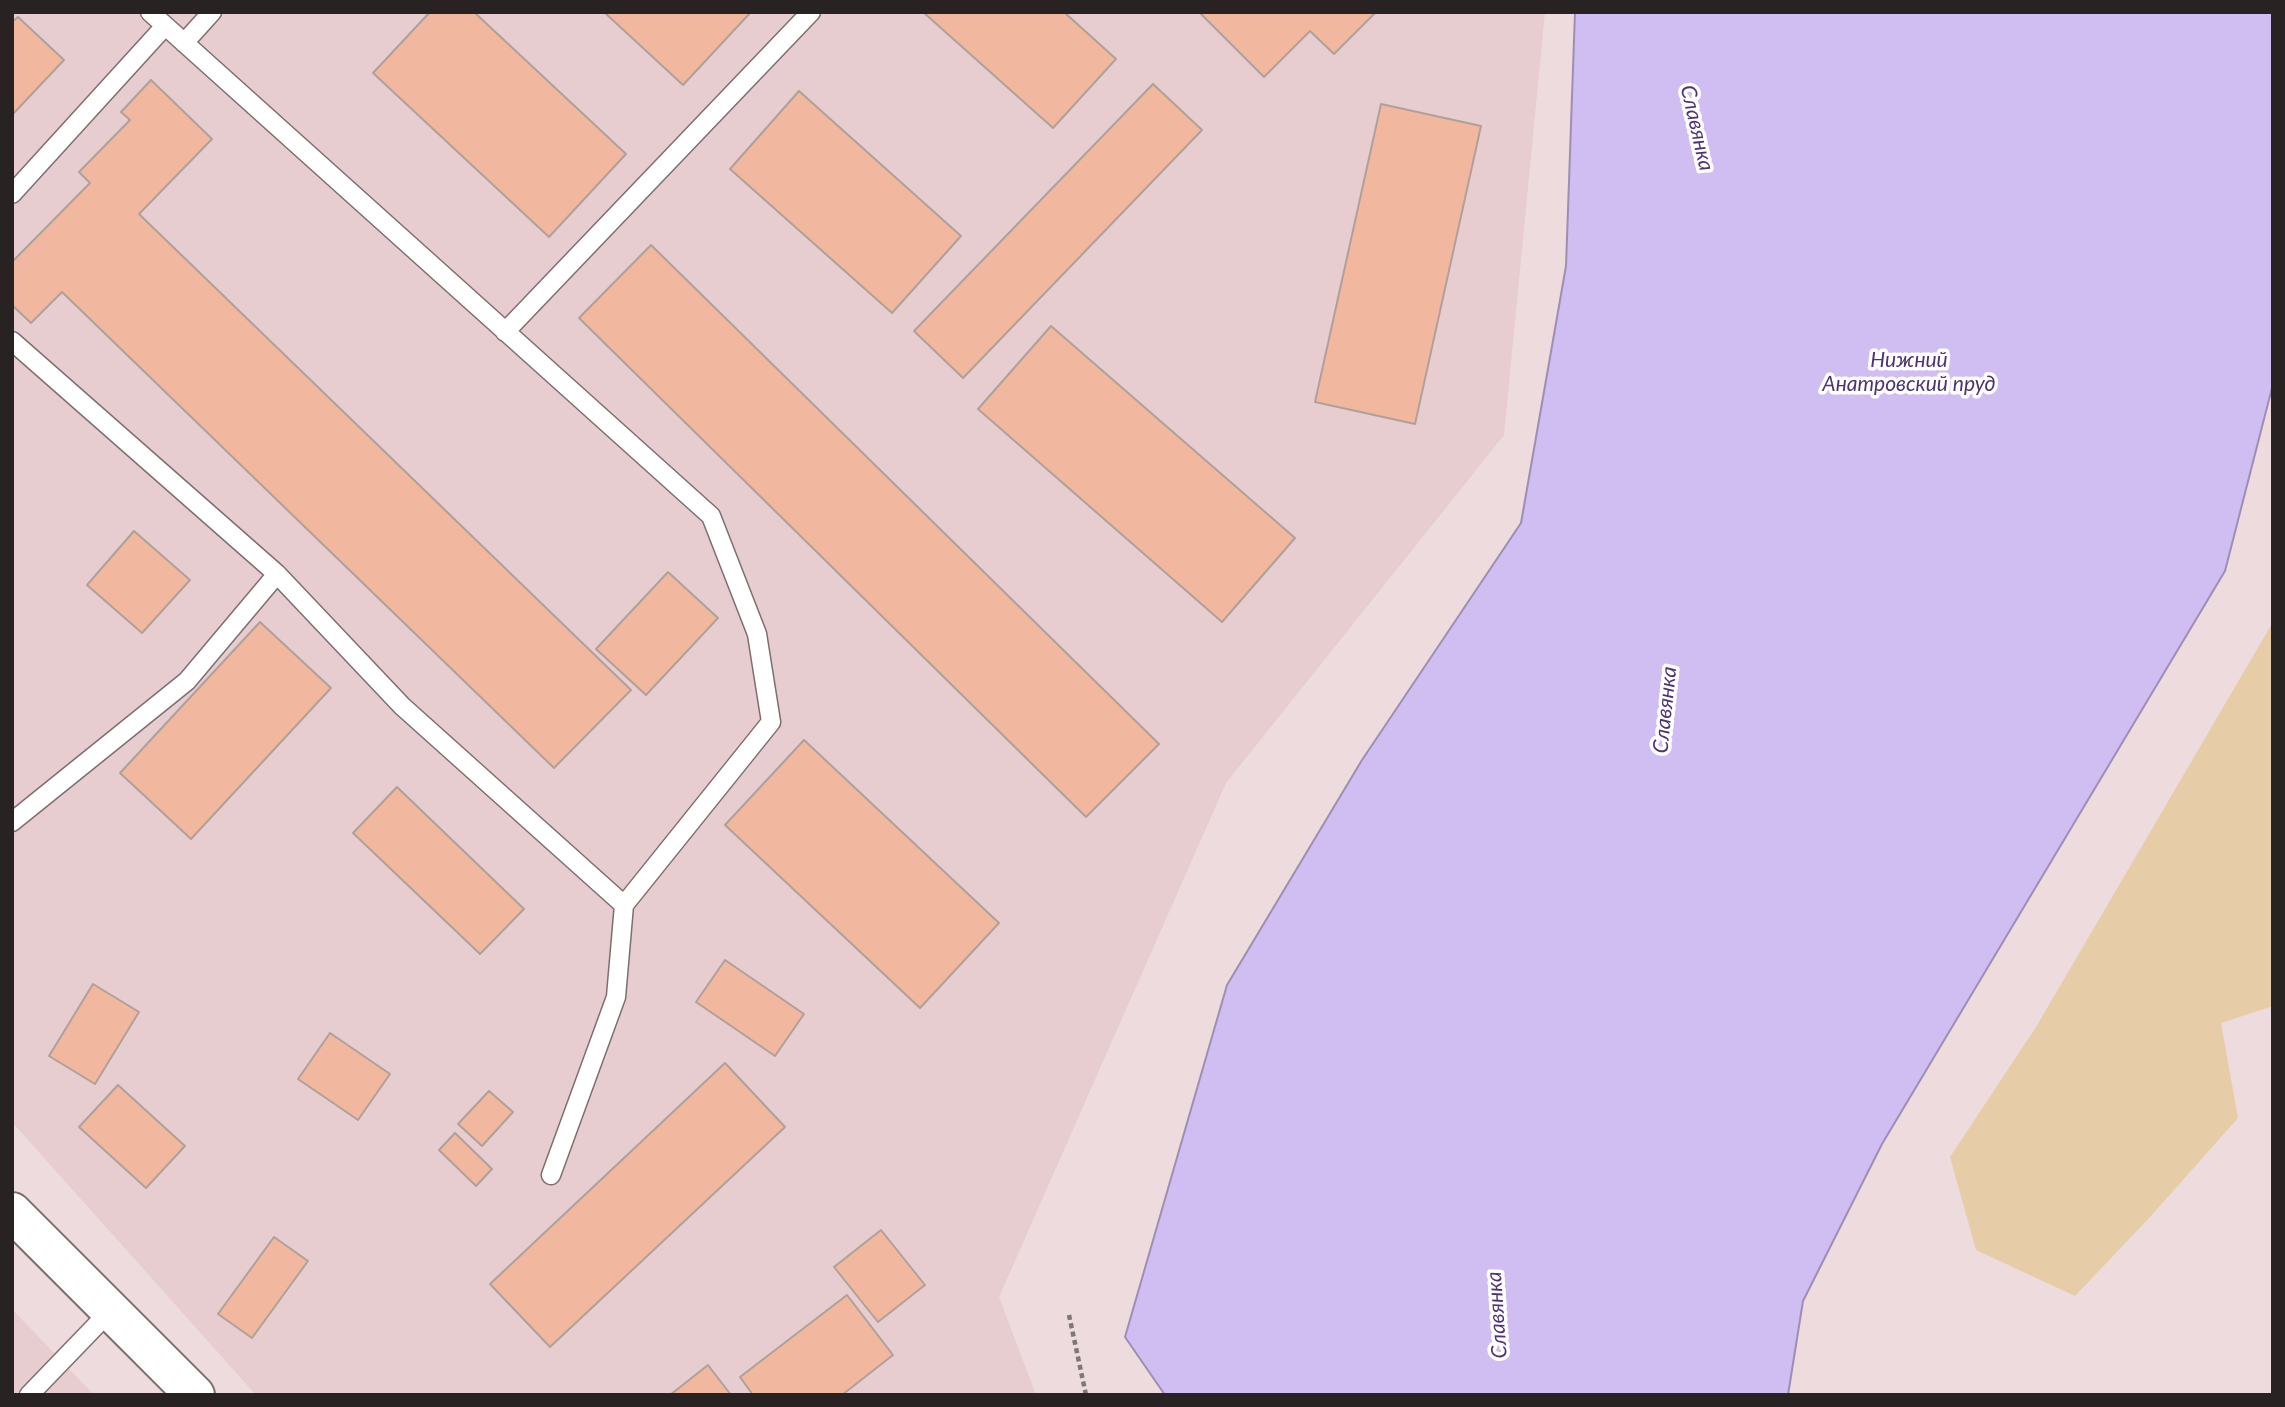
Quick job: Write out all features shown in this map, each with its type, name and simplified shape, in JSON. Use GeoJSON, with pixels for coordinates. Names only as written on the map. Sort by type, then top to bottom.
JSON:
{"type":"FeatureCollection","features":[{"type":"Feature","properties":{"kind":"street"},"geometry":{"type":"LineString","coordinates":[[12,1212],[195,1395]]}},
{"type":"Feature","properties":{"kind":"lane"},"geometry":{"type":"LineString","coordinates":[[149,12],[711,516],[757,634],[771,722],[624,905],[615,997],[551,1175]]}},
{"type":"Feature","properties":{"kind":"lane"},"geometry":{"type":"LineString","coordinates":[[184,43],[212,12]]}},
{"type":"Feature","properties":{"kind":"lane"},"geometry":{"type":"LineString","coordinates":[[505,332],[811,12]]}},
{"type":"Feature","properties":{"kind":"lane"},"geometry":{"type":"LineString","coordinates":[[12,194],[165,26]]}},
{"type":"Feature","properties":{"kind":"lane"},"geometry":{"type":"LineString","coordinates":[[12,341],[277,574],[402,706],[624,905]]}},
{"type":"Feature","properties":{"kind":"lane"},"geometry":{"type":"LineString","coordinates":[[12,822],[187,681],[277,574]]}},
{"type":"Feature","properties":{"kind":"lane"},"geometry":{"type":"LineString","coordinates":[[29,1395],[111,1310]]}},
{"type":"Feature","properties":{"kind":"path"},"geometry":{"type":"LineString","coordinates":[[1069,1315],[1086,1395]]}},
{"type":"Feature","properties":{"kind":"shaded area"},"geometry":{"type":"Polygon","coordinates":[[[12,12],[1545,12],[1504,435],[1226,783],[999,1297],[1036,1395],[256,1395],[12,1122],[12,12]]]}},
{"type":"Feature","properties":{"kind":"shaded area"},"geometry":{"type":"Polygon","coordinates":[[[2273,622],[2273,1006],[2221,1023],[2238,1118],[2075,1296],[1976,1250],[1950,1157],[2036,1027],[2273,622]]]}},
{"type":"Feature","properties":{"kind":"shaded area"},"geometry":{"type":"Polygon","coordinates":[[[12,1309],[94,1395],[12,1395],[12,1309]]]}},
{"type":"Feature","properties":{"kind":"water","name":"Нижний Анатровский пруд"},"geometry":{"type":"Polygon","coordinates":[[[1575,12],[2273,12],[2273,384],[2225,571],[1882,1144],[1803,1301],[1788,1395],[1165,1395],[1125,1337],[1227,985],[1362,760],[1521,523],[1566,266],[1575,12]]]}},
{"type":"Feature","properties":{"kind":"building"},"geometry":{"type":"Polygon","coordinates":[[[430,12],[474,12],[626,154],[549,237],[373,73],[430,12]]]}},
{"type":"Feature","properties":{"kind":"building"},"geometry":{"type":"Polygon","coordinates":[[[604,12],[751,12],[683,85],[604,12]]]}},
{"type":"Feature","properties":{"kind":"building"},"geometry":{"type":"Polygon","coordinates":[[[923,12],[1064,12],[1116,59],[1053,128],[923,12]]]}},
{"type":"Feature","properties":{"kind":"building"},"geometry":{"type":"Polygon","coordinates":[[[1199,12],[1376,12],[1334,54],[1310,31],[1264,77],[1199,12]]]}},
{"type":"Feature","properties":{"kind":"building"},"geometry":{"type":"Polygon","coordinates":[[[18,17],[64,60],[12,115],[12,22],[18,17]]]}},
{"type":"Feature","properties":{"kind":"building"},"geometry":{"type":"Polygon","coordinates":[[[151,80],[212,139],[139,214],[631,690],[554,768],[62,292],[31,323],[12,305],[12,262],[90,183],[79,172],[130,120],[121,112],[151,80]]]}},
{"type":"Feature","properties":{"kind":"building"},"geometry":{"type":"Polygon","coordinates":[[[1153,84],[1202,130],[963,378],[914,331],[1153,84]]]}},
{"type":"Feature","properties":{"kind":"building"},"geometry":{"type":"Polygon","coordinates":[[[799,91],[961,236],[892,313],[730,169],[799,91]]]}},
{"type":"Feature","properties":{"kind":"building"},"geometry":{"type":"Polygon","coordinates":[[[1381,104],[1481,126],[1415,424],[1315,402],[1381,104]]]}},
{"type":"Feature","properties":{"kind":"building"},"geometry":{"type":"Polygon","coordinates":[[[651,245],[1159,744],[1086,817],[579,318],[651,245]]]}},
{"type":"Feature","properties":{"kind":"building"},"geometry":{"type":"Polygon","coordinates":[[[1051,326],[1295,538],[1222,622],[978,409],[1051,326]]]}},
{"type":"Feature","properties":{"kind":"building"},"geometry":{"type":"Polygon","coordinates":[[[134,531],[190,580],[142,633],[87,585],[134,531]]]}},
{"type":"Feature","properties":{"kind":"building"},"geometry":{"type":"Polygon","coordinates":[[[668,572],[718,618],[646,695],[596,649],[668,572]]]}},
{"type":"Feature","properties":{"kind":"building"},"geometry":{"type":"Polygon","coordinates":[[[260,622],[331,688],[191,839],[120,773],[260,622]]]}},
{"type":"Feature","properties":{"kind":"building"},"geometry":{"type":"Polygon","coordinates":[[[804,740],[999,923],[920,1008],[725,825],[804,740]]]}},
{"type":"Feature","properties":{"kind":"building"},"geometry":{"type":"Polygon","coordinates":[[[397,787],[524,909],[480,954],[353,833],[397,787]]]}},
{"type":"Feature","properties":{"kind":"building"},"geometry":{"type":"Polygon","coordinates":[[[725,960],[804,1014],[775,1056],[696,1002],[725,960]]]}},
{"type":"Feature","properties":{"kind":"building"},"geometry":{"type":"Polygon","coordinates":[[[93,984],[139,1012],[95,1084],[49,1056],[93,984]]]}},
{"type":"Feature","properties":{"kind":"building"},"geometry":{"type":"Polygon","coordinates":[[[330,1033],[390,1074],[358,1120],[298,1079],[330,1033]]]}},
{"type":"Feature","properties":{"kind":"building"},"geometry":{"type":"Polygon","coordinates":[[[725,1063],[785,1127],[550,1347],[490,1284],[725,1063]]]}},
{"type":"Feature","properties":{"kind":"building"},"geometry":{"type":"Polygon","coordinates":[[[118,1085],[185,1146],[146,1188],[79,1127],[118,1085]]]}},
{"type":"Feature","properties":{"kind":"building"},"geometry":{"type":"Polygon","coordinates":[[[489,1091],[513,1112],[482,1146],[458,1124],[489,1091]]]}},
{"type":"Feature","properties":{"kind":"building"},"geometry":{"type":"Polygon","coordinates":[[[455,1133],[492,1169],[476,1186],[439,1150],[455,1133]]]}},
{"type":"Feature","properties":{"kind":"building"},"geometry":{"type":"Polygon","coordinates":[[[881,1230],[925,1285],[878,1322],[834,1267],[881,1230]]]}},
{"type":"Feature","properties":{"kind":"building"},"geometry":{"type":"Polygon","coordinates":[[[274,1237],[308,1261],[252,1338],[218,1314],[274,1237]]]}},
{"type":"Feature","properties":{"kind":"building"},"geometry":{"type":"Polygon","coordinates":[[[847,1295],[893,1355],[842,1395],[753,1395],[740,1377],[847,1295]]]}},
{"type":"Feature","properties":{"kind":"building"},"geometry":{"type":"Polygon","coordinates":[[[708,1365],[731,1395],[670,1395],[708,1365]]]}},
{"type":"Feature","properties":{"kind":"water label","name":"Славянка"},"geometry":{"type":"Point","coordinates":[1697,128]}},
{"type":"Feature","properties":{"kind":"water label","name":"Славянка"},"geometry":{"type":"Point","coordinates":[1665,710]}},
{"type":"Feature","properties":{"kind":"water label","name":"Славянка"},"geometry":{"type":"Point","coordinates":[1497,1315]}}]}
